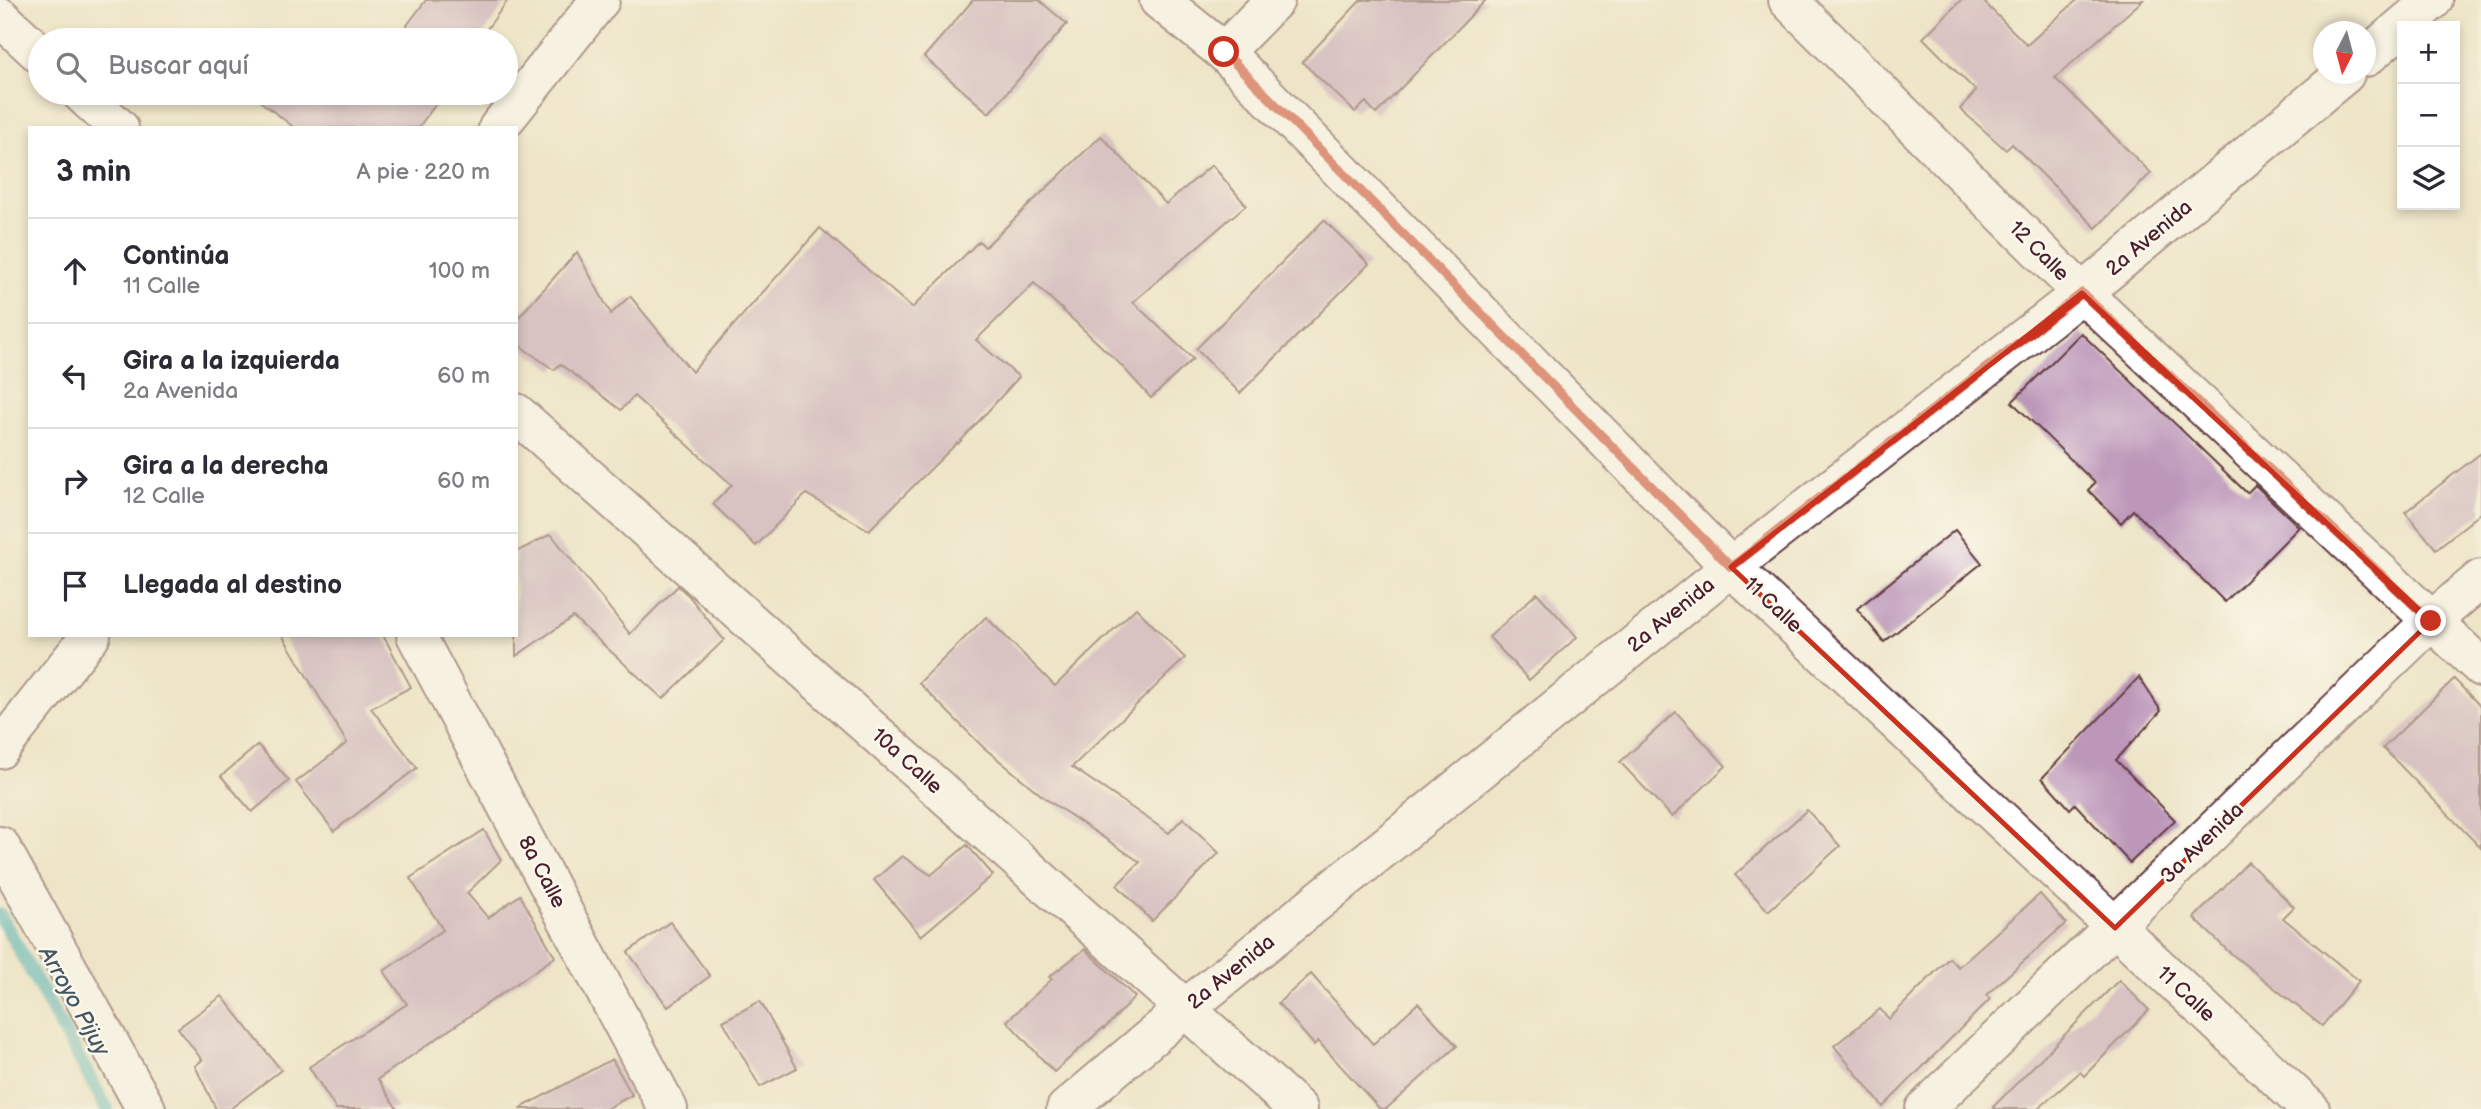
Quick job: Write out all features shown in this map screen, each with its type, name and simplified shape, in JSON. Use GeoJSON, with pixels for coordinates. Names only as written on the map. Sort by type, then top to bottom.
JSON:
{"type":"FeatureCollection","features":[{"type":"Feature","properties":{"kind":"street"},"geometry":{"type":"LineString","coordinates":[[518,103],[600,0]]}},
{"type":"Feature","properties":{"kind":"street","name":"11 Calle"},"geometry":{"type":"LineString","coordinates":[[1160,0],[1224,52],[1731,567],[2309,1109]]}},
{"type":"Feature","properties":{"kind":"street"},"geometry":{"type":"LineString","coordinates":[[1224,52],[1275,0]]}},
{"type":"Feature","properties":{"kind":"street","name":"12 Calle"},"geometry":{"type":"LineString","coordinates":[[1788,0],[2082,293],[2481,667]]}},
{"type":"Feature","properties":{"kind":"street"},"geometry":{"type":"LineString","coordinates":[[2376,48],[2433,0]]}},
{"type":"Feature","properties":{"kind":"street"},"geometry":{"type":"LineString","coordinates":[[0,17],[28,43]]}},
{"type":"Feature","properties":{"kind":"street","name":"2a Avenida"},"geometry":{"type":"LineString","coordinates":[[1066,1109],[1186,1008],[1731,567],[2082,293],[2333,84]]}},
{"type":"Feature","properties":{"kind":"street"},"geometry":{"type":"LineString","coordinates":[[94,105],[117,126]]}},
{"type":"Feature","properties":{"kind":"street"},"geometry":{"type":"LineString","coordinates":[[500,126],[516,105]]}},
{"type":"Feature","properties":{"kind":"street","name":"10a Calle"},"geometry":{"type":"LineString","coordinates":[[518,416],[1298,1109]]}},
{"type":"Feature","properties":{"kind":"street","name":"3a Avenida"},"geometry":{"type":"LineString","coordinates":[[1925,1109],[2431,621],[2481,579]]}},
{"type":"Feature","properties":{"kind":"street"},"geometry":{"type":"LineString","coordinates":[[0,749],[89,637]]}},
{"type":"Feature","properties":{"kind":"street","name":"8a Calle"},"geometry":{"type":"LineString","coordinates":[[417,637],[668,1109]]}},
{"type":"Feature","properties":{"kind":"street"},"geometry":{"type":"LineString","coordinates":[[0,846],[146,1109]]}},
{"type":"Feature","properties":{"kind":"highlighted area"},"geometry":{"type":"Polygon","coordinates":[[[2082,293],[2431,621],[2115,928],[1731,567],[2082,293]]]}},
{"type":"Feature","properties":{"kind":"building"},"geometry":{"type":"Polygon","coordinates":[[[426,0],[508,0],[488,28],[405,28],[426,0]]]}},
{"type":"Feature","properties":{"kind":"building"},"geometry":{"type":"Polygon","coordinates":[[[973,0],[1039,0],[1067,24],[989,113],[924,57],[973,0]]]}},
{"type":"Feature","properties":{"kind":"building"},"geometry":{"type":"Polygon","coordinates":[[[1361,0],[1486,0],[1376,114],[1366,102],[1355,112],[1302,62],[1361,0]]]}},
{"type":"Feature","properties":{"kind":"building"},"geometry":{"type":"Polygon","coordinates":[[[1961,0],[1982,0],[2027,45],[2077,0],[2143,0],[2055,78],[2151,173],[2096,228],[2012,144],[2006,150],[1960,109],[1976,91],[1923,38],[1961,0]]]}},
{"type":"Feature","properties":{"kind":"building"},"geometry":{"type":"Polygon","coordinates":[[[265,105],[435,105],[419,126],[292,126],[265,105]]]}},
{"type":"Feature","properties":{"kind":"building"},"geometry":{"type":"Polygon","coordinates":[[[1101,136],[1166,204],[1212,165],[1246,205],[1133,302],[1193,359],[1151,398],[1120,364],[1034,283],[976,340],[1019,377],[958,444],[869,530],[806,494],[756,546],[713,504],[732,485],[634,396],[621,410],[560,364],[554,370],[518,344],[518,318],[577,252],[611,314],[630,296],[692,372],[820,228],[912,308],[979,241],[985,247],[1101,136]]]}},
{"type":"Feature","properties":{"kind":"building"},"geometry":{"type":"Polygon","coordinates":[[[1324,220],[1369,264],[1240,393],[1196,349],[1324,220]]]}},
{"type":"Feature","properties":{"kind":"building"},"geometry":{"type":"Polygon","coordinates":[[[2081,333],[2247,493],[2255,485],[2299,527],[2225,602],[2133,510],[2121,523],[2088,490],[2095,483],[2012,402],[2081,333]]]}},
{"type":"Feature","properties":{"kind":"building"},"geometry":{"type":"Polygon","coordinates":[[[2481,453],[2481,513],[2436,549],[2405,512],[2481,453]]]}},
{"type":"Feature","properties":{"kind":"building"},"geometry":{"type":"Polygon","coordinates":[[[1955,530],[1982,563],[1884,642],[1857,609],[1955,530]]]}},
{"type":"Feature","properties":{"kind":"building"},"geometry":{"type":"Polygon","coordinates":[[[551,534],[630,634],[678,586],[724,640],[663,699],[573,617],[516,656],[518,551],[551,534]]]}},
{"type":"Feature","properties":{"kind":"building"},"geometry":{"type":"Polygon","coordinates":[[[1537,593],[1577,637],[1529,680],[1489,637],[1537,593]]]}},
{"type":"Feature","properties":{"kind":"building"},"geometry":{"type":"Polygon","coordinates":[[[1136,608],[1185,658],[1072,767],[1169,833],[1183,818],[1219,853],[1152,921],[1117,885],[1140,862],[1046,799],[983,747],[919,683],[986,617],[1055,686],[1136,608]]]}},
{"type":"Feature","properties":{"kind":"building"},"geometry":{"type":"Polygon","coordinates":[[[283,637],[384,637],[411,687],[371,708],[417,768],[334,831],[296,782],[347,743],[283,637]]]}},
{"type":"Feature","properties":{"kind":"building"},"geometry":{"type":"Polygon","coordinates":[[[2139,677],[2161,711],[2116,760],[2175,820],[2130,863],[2075,804],[2070,809],[2042,778],[2139,677]]]}},
{"type":"Feature","properties":{"kind":"building"},"geometry":{"type":"Polygon","coordinates":[[[2454,679],[2481,707],[2481,848],[2383,748],[2454,679]]]}},
{"type":"Feature","properties":{"kind":"building"},"geometry":{"type":"Polygon","coordinates":[[[1676,712],[1726,766],[1672,817],[1620,762],[1676,712]]]}},
{"type":"Feature","properties":{"kind":"building"},"geometry":{"type":"Polygon","coordinates":[[[258,745],[289,781],[252,812],[221,776],[258,745]]]}},
{"type":"Feature","properties":{"kind":"building"},"geometry":{"type":"Polygon","coordinates":[[[1807,810],[1840,846],[1768,911],[1735,875],[1807,810]]]}},
{"type":"Feature","properties":{"kind":"building"},"geometry":{"type":"Polygon","coordinates":[[[484,830],[501,860],[467,893],[488,918],[520,895],[555,957],[378,1079],[397,1109],[336,1109],[309,1067],[407,1004],[384,971],[443,930],[410,878],[484,830]]]}},
{"type":"Feature","properties":{"kind":"building"},"geometry":{"type":"Polygon","coordinates":[[[967,845],[993,875],[921,936],[874,880],[902,856],[931,875],[967,845]]]}},
{"type":"Feature","properties":{"kind":"building"},"geometry":{"type":"Polygon","coordinates":[[[2248,862],[2294,907],[2283,918],[2359,981],[2322,1026],[2228,951],[2194,918],[2248,862]]]}},
{"type":"Feature","properties":{"kind":"building"},"geometry":{"type":"Polygon","coordinates":[[[2040,894],[2066,923],[1986,995],[1990,999],[1883,1107],[1834,1046],[1880,1009],[1889,1019],[1949,958],[1958,967],[2040,894]]]}},
{"type":"Feature","properties":{"kind":"building"},"geometry":{"type":"Polygon","coordinates":[[[670,922],[710,976],[668,1007],[628,952],[670,922]]]}},
{"type":"Feature","properties":{"kind":"building"},"geometry":{"type":"Polygon","coordinates":[[[1085,949],[1135,997],[1104,1029],[1054,1072],[1007,1021],[1052,979],[1049,977],[1085,949]]]}},
{"type":"Feature","properties":{"kind":"building"},"geometry":{"type":"Polygon","coordinates":[[[1311,974],[1373,1044],[1418,1003],[1457,1046],[1386,1109],[1380,1109],[1318,1041],[1314,1045],[1278,1003],[1311,974]]]}},
{"type":"Feature","properties":{"kind":"building"},"geometry":{"type":"Polygon","coordinates":[[[2119,980],[2149,1010],[2084,1076],[2080,1072],[2038,1109],[1995,1109],[1993,1107],[2119,980]]]}},
{"type":"Feature","properties":{"kind":"building"},"geometry":{"type":"Polygon","coordinates":[[[222,996],[281,1070],[230,1109],[216,1109],[195,1066],[202,1060],[178,1028],[222,996]]]}},
{"type":"Feature","properties":{"kind":"building"},"geometry":{"type":"Polygon","coordinates":[[[760,1001],[797,1068],[760,1087],[723,1021],[760,1001]]]}},
{"type":"Feature","properties":{"kind":"building"},"geometry":{"type":"Polygon","coordinates":[[[612,1059],[632,1095],[606,1109],[519,1109],[612,1059]]]}},
{"type":"Feature","properties":{"kind":"waterway","name":"Arroyo Pijuy"},"geometry":{"type":"LineString","coordinates":[[0,915],[107,1109]]}},
{"type":"Feature","properties":{"kind":"route"},"geometry":{"type":"LineString","coordinates":[[1224,52],[1731,567],[2082,293],[2431,621]]}}]}
